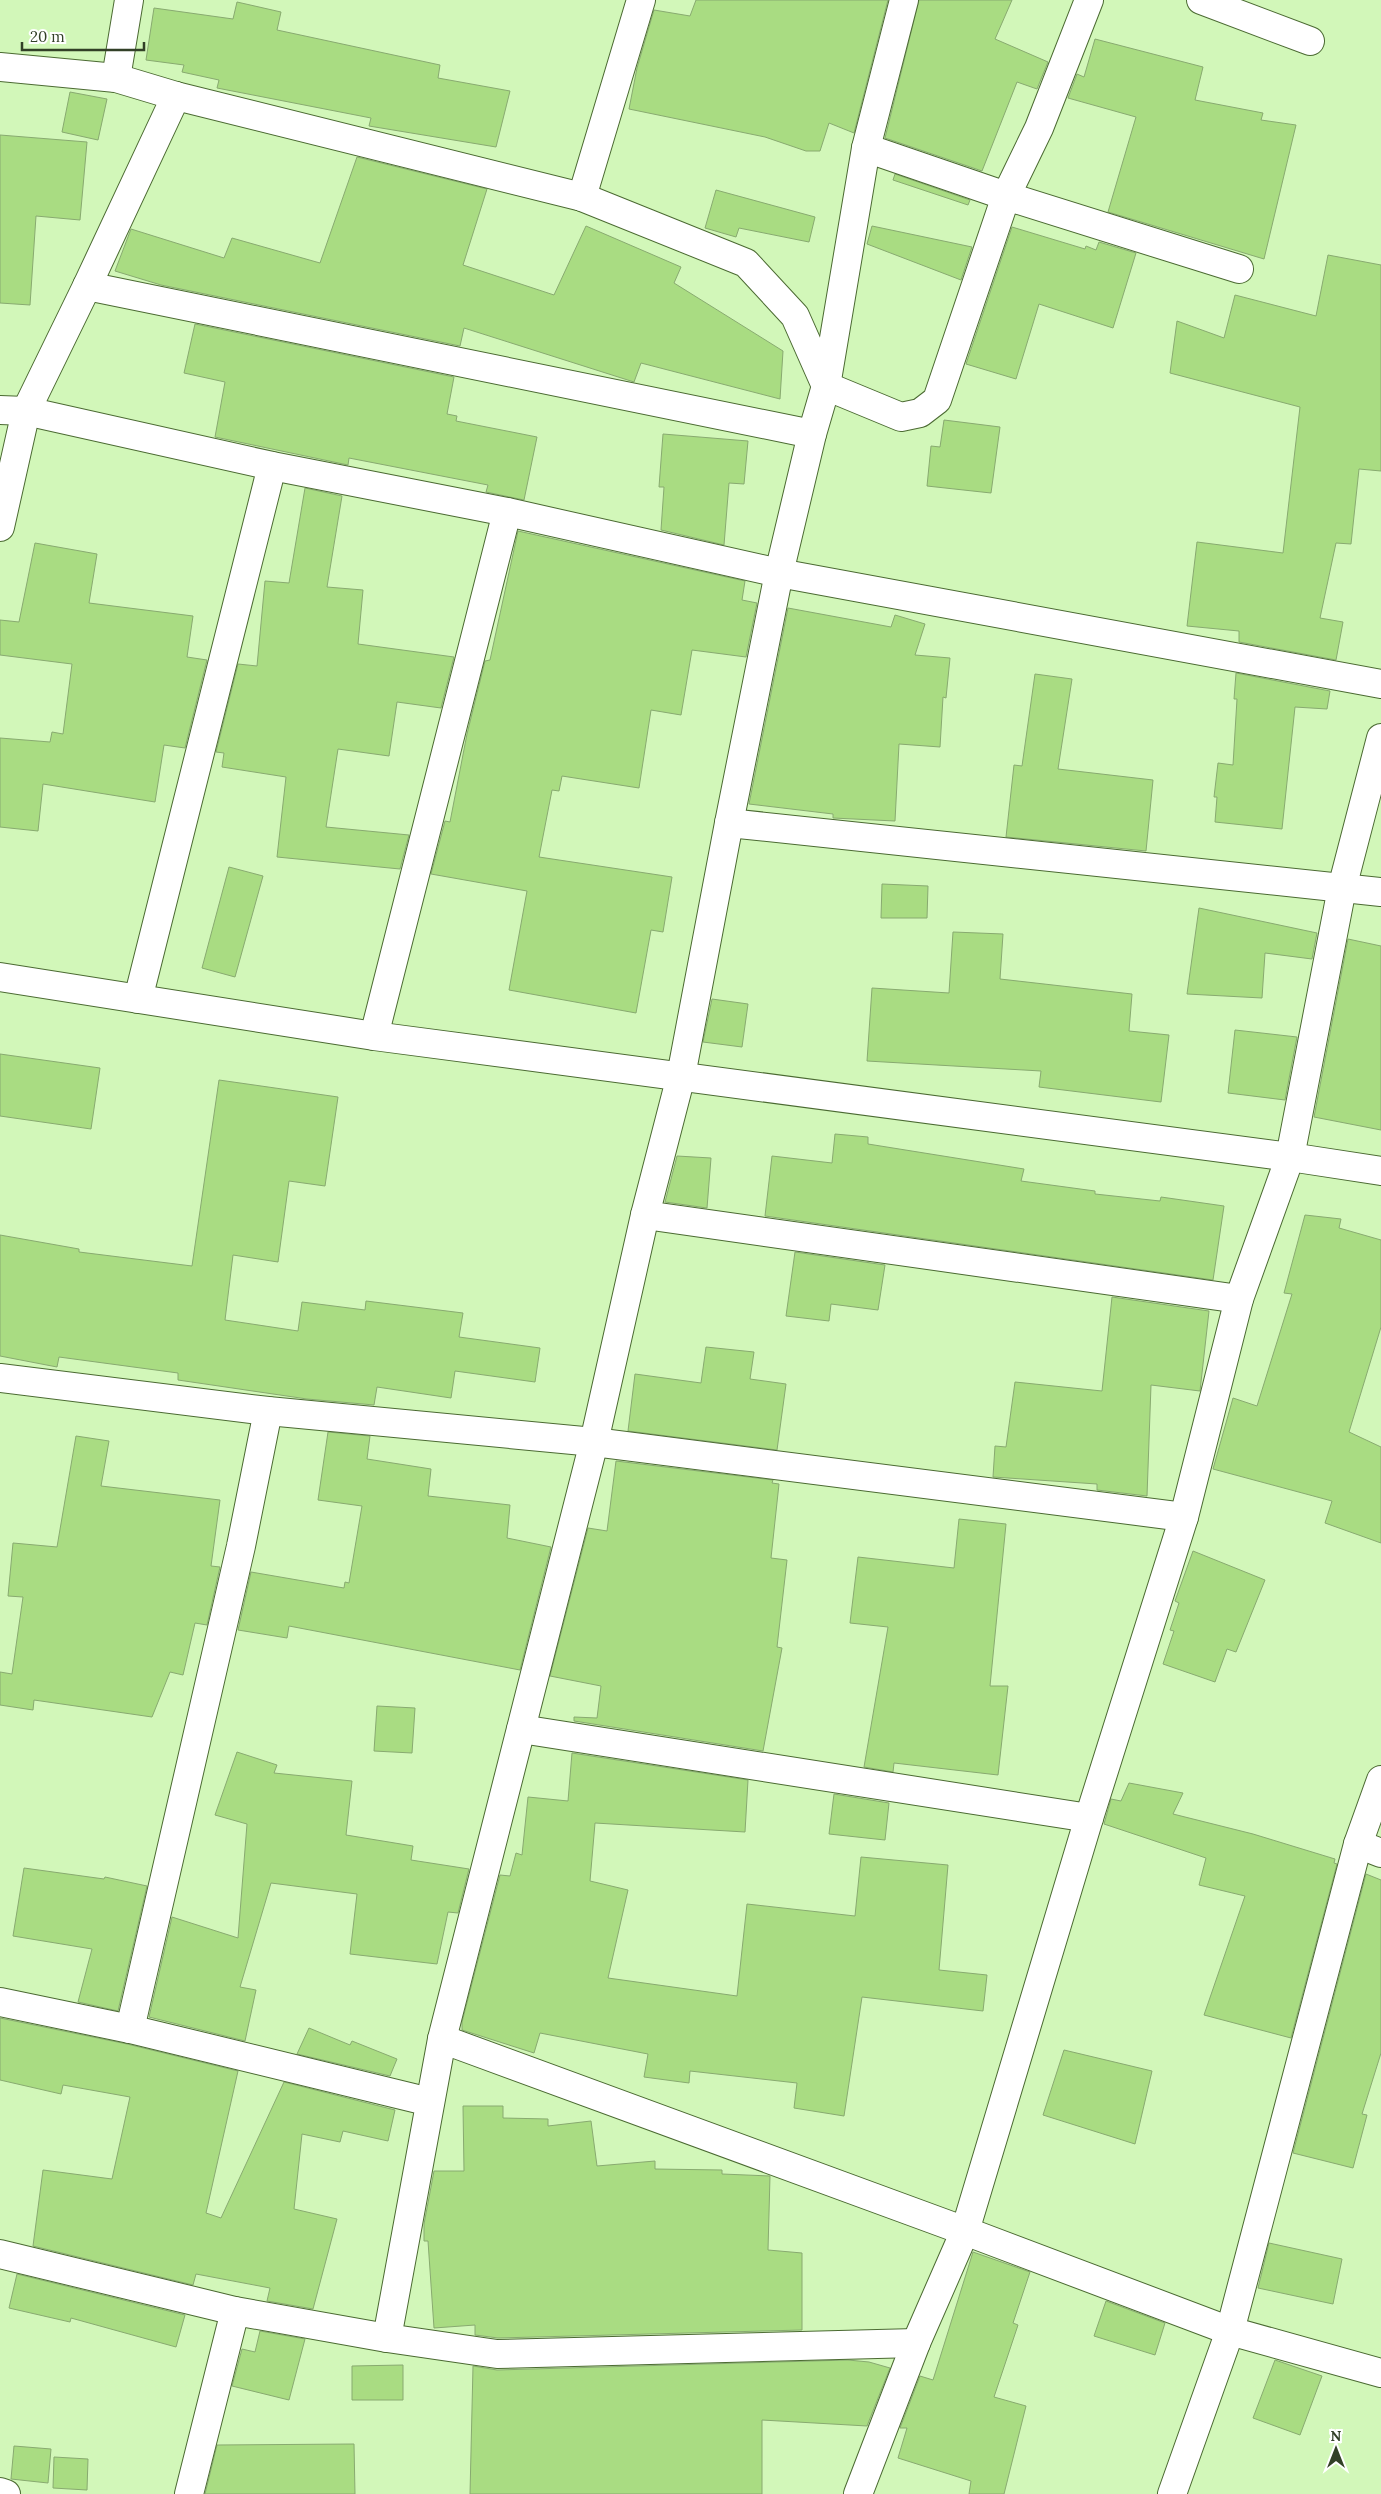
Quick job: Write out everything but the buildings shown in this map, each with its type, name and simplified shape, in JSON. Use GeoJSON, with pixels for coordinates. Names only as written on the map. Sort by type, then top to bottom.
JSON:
{"type":"FeatureCollection","features":[{"type":"Feature","properties":{"kind":"street"},"geometry":{"type":"LineString","coordinates":[[116,78],[129,0]]}},
{"type":"Feature","properties":{"kind":"street"},"geometry":{"type":"LineString","coordinates":[[582,197],[641,0]]}},
{"type":"Feature","properties":{"kind":"street"},"geometry":{"type":"LineString","coordinates":[[387,2338],[442,2039],[594,1442],[645,1215],[681,1076],[729,822],[780,573],[812,434],[826,386],[866,148],[904,0]]}},
{"type":"Feature","properties":{"kind":"street"},"geometry":{"type":"LineString","coordinates":[[0,67],[116,78],[176,96],[582,197],[746,263],[795,316],[826,386],[901,417],[920,413],[937,400],[1006,196],[1039,128],[1089,0]]}},
{"type":"Feature","properties":{"kind":"street"},"geometry":{"type":"LineString","coordinates":[[1201,0],[1310,41]]}},
{"type":"Feature","properties":{"kind":"street"},"geometry":{"type":"LineString","coordinates":[[0,527],[13,410],[87,286],[176,96]]}},
{"type":"Feature","properties":{"kind":"street"},"geometry":{"type":"LineString","coordinates":[[866,148],[1006,196],[1239,270]]}},
{"type":"Feature","properties":{"kind":"street"},"geometry":{"type":"LineString","coordinates":[[87,286],[812,434]]}},
{"type":"Feature","properties":{"kind":"street"},"geometry":{"type":"LineString","coordinates":[[13,410],[272,466],[507,512],[780,573],[1381,684]]}},
{"type":"Feature","properties":{"kind":"street"},"geometry":{"type":"LineString","coordinates":[[138,999],[272,466]]}},
{"type":"Feature","properties":{"kind":"street"},"geometry":{"type":"LineString","coordinates":[[374,1036],[507,512]]}},
{"type":"Feature","properties":{"kind":"street"},"geometry":{"type":"LineString","coordinates":[[858,2494],[916,2342],[965,2230],[1089,1818],[1184,1517],[1239,1299],[1290,1157],[1342,888],[1381,738]]}},
{"type":"Feature","properties":{"kind":"street"},"geometry":{"type":"LineString","coordinates":[[729,822],[1381,892]]}},
{"type":"Feature","properties":{"kind":"street"},"geometry":{"type":"LineString","coordinates":[[0,977],[374,1036],[1290,1157],[1381,1171]]}},
{"type":"Feature","properties":{"kind":"street"},"geometry":{"type":"LineString","coordinates":[[645,1215],[1239,1299]]}},
{"type":"Feature","properties":{"kind":"street"},"geometry":{"type":"LineString","coordinates":[[0,1378],[268,1411],[594,1442],[1184,1517]]}},
{"type":"Feature","properties":{"kind":"street"},"geometry":{"type":"LineString","coordinates":[[130,2029],[241,1546],[268,1411]]}},
{"type":"Feature","properties":{"kind":"street"},"geometry":{"type":"LineString","coordinates":[[521,1729],[1089,1818]]}},
{"type":"Feature","properties":{"kind":"street"},"geometry":{"type":"LineString","coordinates":[[1172,2494],[1230,2331],[1370,1848],[1381,1780]]}},
{"type":"Feature","properties":{"kind":"street"},"geometry":{"type":"LineString","coordinates":[[0,2002],[130,2029],[430,2102]]}},
{"type":"Feature","properties":{"kind":"street"},"geometry":{"type":"LineString","coordinates":[[442,2039],[965,2230],[1230,2331],[1381,2373]]}},
{"type":"Feature","properties":{"kind":"street"},"geometry":{"type":"LineString","coordinates":[[0,2254],[235,2311],[387,2338],[497,2354],[916,2342]]}},
{"type":"Feature","properties":{"kind":"street"},"geometry":{"type":"LineString","coordinates":[[189,2494],[235,2311]]}},
{"type":"Feature","properties":{"kind":"street"},"geometry":{"type":"LineString","coordinates":[[0,2492],[6,2494]]}}]}
